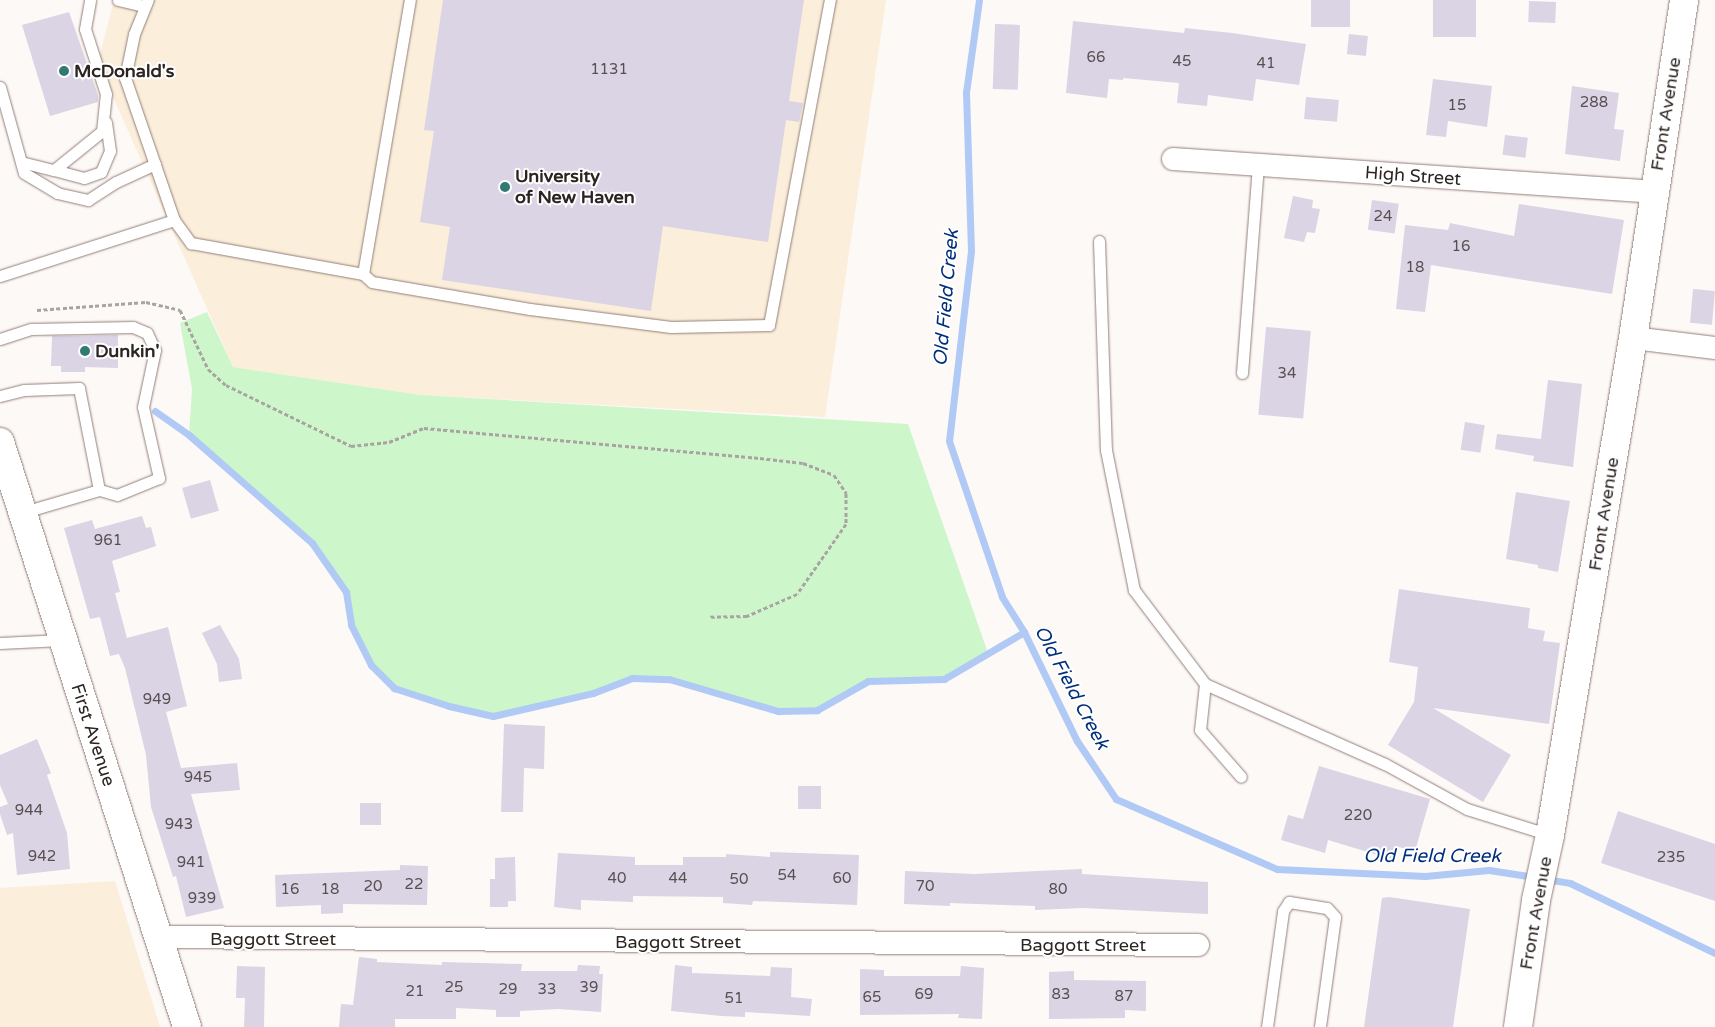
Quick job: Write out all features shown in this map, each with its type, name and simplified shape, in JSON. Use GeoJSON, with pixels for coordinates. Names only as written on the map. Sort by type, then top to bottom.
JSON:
{"type":"FeatureCollection","features":[{"type":"Feature","properties":{"kind":"street","name":"Front Avenue"},"geometry":{"type":"LineString","coordinates":[[1518,1027],[1536,900],[1545,864],[1633,338],[1653,192],[1684,0]]}},
{"type":"Feature","properties":{"kind":"street","name":"High Street"},"geometry":{"type":"LineString","coordinates":[[1173,159],[1653,192]]}},
{"type":"Feature","properties":{"kind":"street"},"geometry":{"type":"LineString","coordinates":[[1633,338],[1715,348]]}},
{"type":"Feature","properties":{"kind":"street","name":"First Avenue"},"geometry":{"type":"LineString","coordinates":[[0,442],[21,513],[187,1027]]}},
{"type":"Feature","properties":{"kind":"street","name":"Baggott Street"},"geometry":{"type":"LineString","coordinates":[[158,937],[1198,945]]}},
{"type":"Feature","properties":{"kind":"lane"},"geometry":{"type":"LineString","coordinates":[[54,170],[102,131],[106,94],[85,29],[90,0]]}},
{"type":"Feature","properties":{"kind":"lane"},"geometry":{"type":"LineString","coordinates":[[118,0],[146,3],[134,34],[125,78],[174,220],[191,243],[363,274],[372,282],[382,284],[530,309],[671,328],[769,325],[830,0]]}},
{"type":"Feature","properties":{"kind":"lane"},"geometry":{"type":"LineString","coordinates":[[363,274],[410,0]]}},
{"type":"Feature","properties":{"kind":"lane"},"geometry":{"type":"LineString","coordinates":[[0,87],[24,173],[57,193],[88,200],[116,182],[155,164]]}},
{"type":"Feature","properties":{"kind":"lane"},"geometry":{"type":"LineString","coordinates":[[21,162],[84,178],[100,172],[110,152],[105,113]]}},
{"type":"Feature","properties":{"kind":"lane"},"geometry":{"type":"LineString","coordinates":[[1242,373],[1258,165]]}},
{"type":"Feature","properties":{"kind":"lane"},"geometry":{"type":"LineString","coordinates":[[0,276],[174,220]]}},
{"type":"Feature","properties":{"kind":"lane"},"geometry":{"type":"LineString","coordinates":[[1099,241],[1106,450],[1134,590],[1205,684],[1385,764],[1467,809],[1550,835]]}},
{"type":"Feature","properties":{"kind":"lane"},"geometry":{"type":"LineString","coordinates":[[0,339],[31,329],[127,327],[143,330],[152,338],[155,362],[143,406],[159,478],[117,495],[99,490],[21,513]]}},
{"type":"Feature","properties":{"kind":"lane"},"geometry":{"type":"LineString","coordinates":[[0,396],[24,390],[79,388],[99,490]]}},
{"type":"Feature","properties":{"kind":"lane"},"geometry":{"type":"LineString","coordinates":[[0,643],[62,640]]}},
{"type":"Feature","properties":{"kind":"lane"},"geometry":{"type":"LineString","coordinates":[[1205,684],[1200,730],[1241,777]]}},
{"type":"Feature","properties":{"kind":"lane"},"geometry":{"type":"LineString","coordinates":[[1267,1027],[1283,911],[1289,902],[1327,908],[1335,917],[1320,1027]]}},
{"type":"Feature","properties":{"kind":"path"},"geometry":{"type":"LineString","coordinates":[[30,311],[74,305],[146,302],[180,310],[208,369],[226,385],[351,446],[389,442],[424,428],[760,458],[802,464],[834,475],[846,493],[846,524],[797,594],[747,616],[708,617]]}},
{"type":"Feature","properties":{"kind":"shaded area","name":"University of New Haven"},"geometry":{"type":"Polygon","coordinates":[[[114,0],[886,0],[825,417],[421,395],[233,367],[98,63],[114,0]]]}},
{"type":"Feature","properties":{"kind":"shaded area"},"geometry":{"type":"Polygon","coordinates":[[[115,881],[160,1027],[0,1027],[0,888],[115,881]]]}},
{"type":"Feature","properties":{"kind":"green space"},"geometry":{"type":"Polygon","coordinates":[[[207,312],[233,367],[421,395],[908,424],[988,653],[944,679],[868,681],[817,710],[778,711],[669,679],[632,678],[593,693],[493,716],[394,688],[371,665],[351,625],[346,592],[312,543],[189,435],[192,389],[180,323],[207,312]]]}},
{"type":"Feature","properties":{"kind":"building"},"geometry":{"type":"Polygon","coordinates":[[[443,0],[804,0],[789,101],[803,103],[799,122],[786,120],[768,242],[663,226],[651,311],[442,280],[450,227],[420,222],[434,131],[424,130],[443,0]]]}},
{"type":"Feature","properties":{"kind":"building"},"geometry":{"type":"Polygon","coordinates":[[[1311,0],[1350,0],[1350,27],[1311,27],[1311,0]]]}},
{"type":"Feature","properties":{"kind":"building"},"geometry":{"type":"Polygon","coordinates":[[[1433,0],[1476,0],[1476,37],[1433,37],[1433,0]]]}},
{"type":"Feature","properties":{"kind":"building"},"geometry":{"type":"Polygon","coordinates":[[[1529,1],[1556,2],[1555,23],[1528,22],[1529,1]]]}},
{"type":"Feature","properties":{"kind":"building","name":"McDonald's"},"geometry":{"type":"Polygon","coordinates":[[[69,12],[98,95],[98,102],[50,116],[22,25],[69,12]]]}},
{"type":"Feature","properties":{"kind":"building"},"geometry":{"type":"Polygon","coordinates":[[[1073,21],[1184,33],[1185,28],[1306,44],[1299,85],[1256,79],[1253,101],[1208,95],[1207,106],[1177,103],[1179,83],[1123,78],[1123,80],[1109,79],[1107,98],[1066,93],[1073,21]]]}},
{"type":"Feature","properties":{"kind":"building"},"geometry":{"type":"Polygon","coordinates":[[[995,24],[1020,25],[1018,90],[993,89],[995,24]]]}},
{"type":"Feature","properties":{"kind":"building"},"geometry":{"type":"Polygon","coordinates":[[[1349,34],[1368,36],[1366,56],[1347,54],[1349,34]]]}},
{"type":"Feature","properties":{"kind":"building"},"geometry":{"type":"Polygon","coordinates":[[[1433,79],[1492,86],[1487,127],[1448,121],[1446,137],[1426,135],[1433,79]]]}},
{"type":"Feature","properties":{"kind":"building"},"geometry":{"type":"Polygon","coordinates":[[[1572,86],[1619,93],[1614,129],[1624,130],[1620,161],[1565,154],[1572,86]]]}},
{"type":"Feature","properties":{"kind":"building"},"geometry":{"type":"Polygon","coordinates":[[[1306,97],[1339,100],[1337,122],[1304,119],[1306,97]]]}},
{"type":"Feature","properties":{"kind":"building"},"geometry":{"type":"Polygon","coordinates":[[[1505,135],[1528,138],[1525,158],[1503,155],[1505,135]]]}},
{"type":"Feature","properties":{"kind":"building"},"geometry":{"type":"Polygon","coordinates":[[[1293,196],[1313,200],[1312,208],[1320,209],[1315,233],[1307,232],[1304,242],[1284,238],[1293,196]]]}},
{"type":"Feature","properties":{"kind":"building"},"geometry":{"type":"Polygon","coordinates":[[[1372,200],[1399,204],[1395,233],[1368,230],[1372,200]]]}},
{"type":"Feature","properties":{"kind":"building"},"geometry":{"type":"Polygon","coordinates":[[[1519,204],[1624,220],[1612,294],[1431,265],[1425,312],[1396,309],[1405,225],[1448,230],[1450,223],[1514,236],[1519,204]]]}},
{"type":"Feature","properties":{"kind":"building"},"geometry":{"type":"Polygon","coordinates":[[[1693,289],[1715,291],[1712,325],[1690,323],[1693,289]]]}},
{"type":"Feature","properties":{"kind":"building"},"geometry":{"type":"Polygon","coordinates":[[[1266,327],[1311,331],[1303,419],[1258,415],[1266,327]]]}},
{"type":"Feature","properties":{"kind":"building","name":"Dunkin'"},"geometry":{"type":"Polygon","coordinates":[[[118,335],[118,368],[85,367],[85,372],[61,372],[61,366],[51,366],[52,336],[118,335]]]}},
{"type":"Feature","properties":{"kind":"building"},"geometry":{"type":"Polygon","coordinates":[[[1548,380],[1582,384],[1573,467],[1533,461],[1534,456],[1495,449],[1497,434],[1541,439],[1548,380]]]}},
{"type":"Feature","properties":{"kind":"building"},"geometry":{"type":"Polygon","coordinates":[[[1465,422],[1485,425],[1480,453],[1461,450],[1465,422]]]}},
{"type":"Feature","properties":{"kind":"building"},"geometry":{"type":"Polygon","coordinates":[[[210,480],[219,511],[191,519],[182,488],[210,480]]]}},
{"type":"Feature","properties":{"kind":"building"},"geometry":{"type":"Polygon","coordinates":[[[1516,492],[1570,501],[1558,572],[1538,568],[1538,565],[1506,559],[1516,492]]]}},
{"type":"Feature","properties":{"kind":"building"},"geometry":{"type":"Polygon","coordinates":[[[142,516],[146,528],[151,527],[156,546],[112,561],[120,592],[115,593],[127,638],[168,627],[187,706],[166,712],[181,768],[237,763],[240,790],[191,794],[224,908],[186,917],[176,876],[173,877],[151,807],[146,755],[125,668],[119,654],[110,656],[100,617],[90,619],[64,528],[92,520],[95,529],[142,516]]]}},
{"type":"Feature","properties":{"kind":"building"},"geometry":{"type":"Polygon","coordinates":[[[1399,589],[1530,608],[1528,628],[1545,631],[1543,641],[1560,643],[1549,724],[1433,708],[1511,755],[1483,802],[1388,745],[1414,702],[1418,667],[1389,662],[1399,589]]]}},
{"type":"Feature","properties":{"kind":"building"},"geometry":{"type":"Polygon","coordinates":[[[220,625],[239,659],[242,679],[219,682],[217,664],[202,633],[220,625]]]}},
{"type":"Feature","properties":{"kind":"building"},"geometry":{"type":"Polygon","coordinates":[[[504,724],[545,726],[544,769],[524,768],[523,812],[501,812],[504,724]]]}},
{"type":"Feature","properties":{"kind":"building"},"geometry":{"type":"Polygon","coordinates":[[[37,739],[51,773],[47,775],[67,833],[70,869],[17,875],[13,833],[7,835],[0,814],[0,807],[8,804],[0,785],[0,755],[37,739]]]}},
{"type":"Feature","properties":{"kind":"building"},"geometry":{"type":"Polygon","coordinates":[[[1319,766],[1430,799],[1415,851],[1395,846],[1391,859],[1328,840],[1325,853],[1281,840],[1288,815],[1303,819],[1319,766]]]}},
{"type":"Feature","properties":{"kind":"building"},"geometry":{"type":"Polygon","coordinates":[[[798,786],[821,786],[821,809],[798,809],[798,786]]]}},
{"type":"Feature","properties":{"kind":"building"},"geometry":{"type":"Polygon","coordinates":[[[360,803],[381,803],[381,825],[360,825],[360,803]]]}},
{"type":"Feature","properties":{"kind":"building"},"geometry":{"type":"Polygon","coordinates":[[[1618,811],[1715,844],[1715,901],[1601,863],[1618,811]]]}},
{"type":"Feature","properties":{"kind":"building"},"geometry":{"type":"Polygon","coordinates":[[[770,852],[859,855],[857,905],[753,901],[752,905],[723,903],[723,897],[633,896],[633,902],[581,900],[581,910],[554,907],[558,853],[635,857],[635,865],[683,865],[683,857],[726,857],[726,854],[770,857],[770,852]]]}},
{"type":"Feature","properties":{"kind":"building"},"geometry":{"type":"Polygon","coordinates":[[[515,857],[516,901],[508,901],[508,907],[490,907],[490,879],[495,879],[495,858],[515,857]]]}},
{"type":"Feature","properties":{"kind":"building"},"geometry":{"type":"Polygon","coordinates":[[[400,865],[428,866],[427,905],[343,904],[343,913],[321,914],[321,905],[276,907],[275,875],[400,870],[400,865]]]}},
{"type":"Feature","properties":{"kind":"building"},"geometry":{"type":"Polygon","coordinates":[[[1082,869],[1082,874],[1208,882],[1208,914],[1083,908],[1035,910],[1035,906],[950,903],[950,906],[904,904],[905,871],[974,874],[1082,869]]]}},
{"type":"Feature","properties":{"kind":"building"},"geometry":{"type":"Polygon","coordinates":[[[1389,897],[1470,909],[1453,1027],[1364,1027],[1382,898],[1389,897]]]}},
{"type":"Feature","properties":{"kind":"building"},"geometry":{"type":"Polygon","coordinates":[[[359,957],[377,959],[377,962],[442,965],[442,962],[522,964],[521,971],[577,971],[578,965],[600,966],[599,974],[603,974],[601,1012],[558,1009],[520,1011],[520,1017],[496,1017],[496,1010],[456,1008],[456,1019],[395,1019],[395,1027],[339,1027],[341,1004],[353,1005],[359,957]]]}},
{"type":"Feature","properties":{"kind":"building"},"geometry":{"type":"Polygon","coordinates":[[[675,965],[692,967],[692,973],[770,976],[771,967],[792,968],[791,997],[812,999],[810,1016],[745,1012],[745,1017],[671,1011],[675,965]]]}},
{"type":"Feature","properties":{"kind":"building"},"geometry":{"type":"Polygon","coordinates":[[[237,966],[265,967],[264,1027],[244,1027],[245,998],[236,998],[237,966]]]}},
{"type":"Feature","properties":{"kind":"building"},"geometry":{"type":"Polygon","coordinates":[[[961,966],[984,968],[982,1019],[958,1018],[959,1014],[860,1015],[860,969],[884,970],[884,976],[960,976],[961,966]]]}},
{"type":"Feature","properties":{"kind":"building"},"geometry":{"type":"Polygon","coordinates":[[[1074,971],[1074,980],[1146,981],[1146,1011],[1125,1010],[1125,1018],[1049,1019],[1049,972],[1074,971]]]}},
{"type":"Feature","properties":{"kind":"waterway","name":"Old Field Creek"},"geometry":{"type":"LineString","coordinates":[[979,0],[966,92],[971,251],[949,441],[1002,597],[1024,632],[1077,741],[1116,799],[1277,869],[1425,876],[1489,870],[1535,877]]}},
{"type":"Feature","properties":{"kind":"waterway"},"geometry":{"type":"LineString","coordinates":[[155,411],[189,435],[312,543],[346,592],[351,625],[371,665],[394,688],[449,706],[493,716],[593,693],[632,678],[669,679],[778,711],[817,710],[868,681],[944,679],[1024,632]]}},
{"type":"Feature","properties":{"kind":"waterway","name":"Old Field Creek"},"geometry":{"type":"LineString","coordinates":[[1545,879],[1570,883],[1715,953]]}},
{"type":"Feature","properties":{"kind":"place","name":"McDonald's"},"geometry":{"type":"Point","coordinates":[64,71]}},
{"type":"Feature","properties":{"kind":"place","name":"University of New Haven"},"geometry":{"type":"Point","coordinates":[505,187]}},
{"type":"Feature","properties":{"kind":"place","name":"Dunkin'"},"geometry":{"type":"Point","coordinates":[85,351]}}]}
